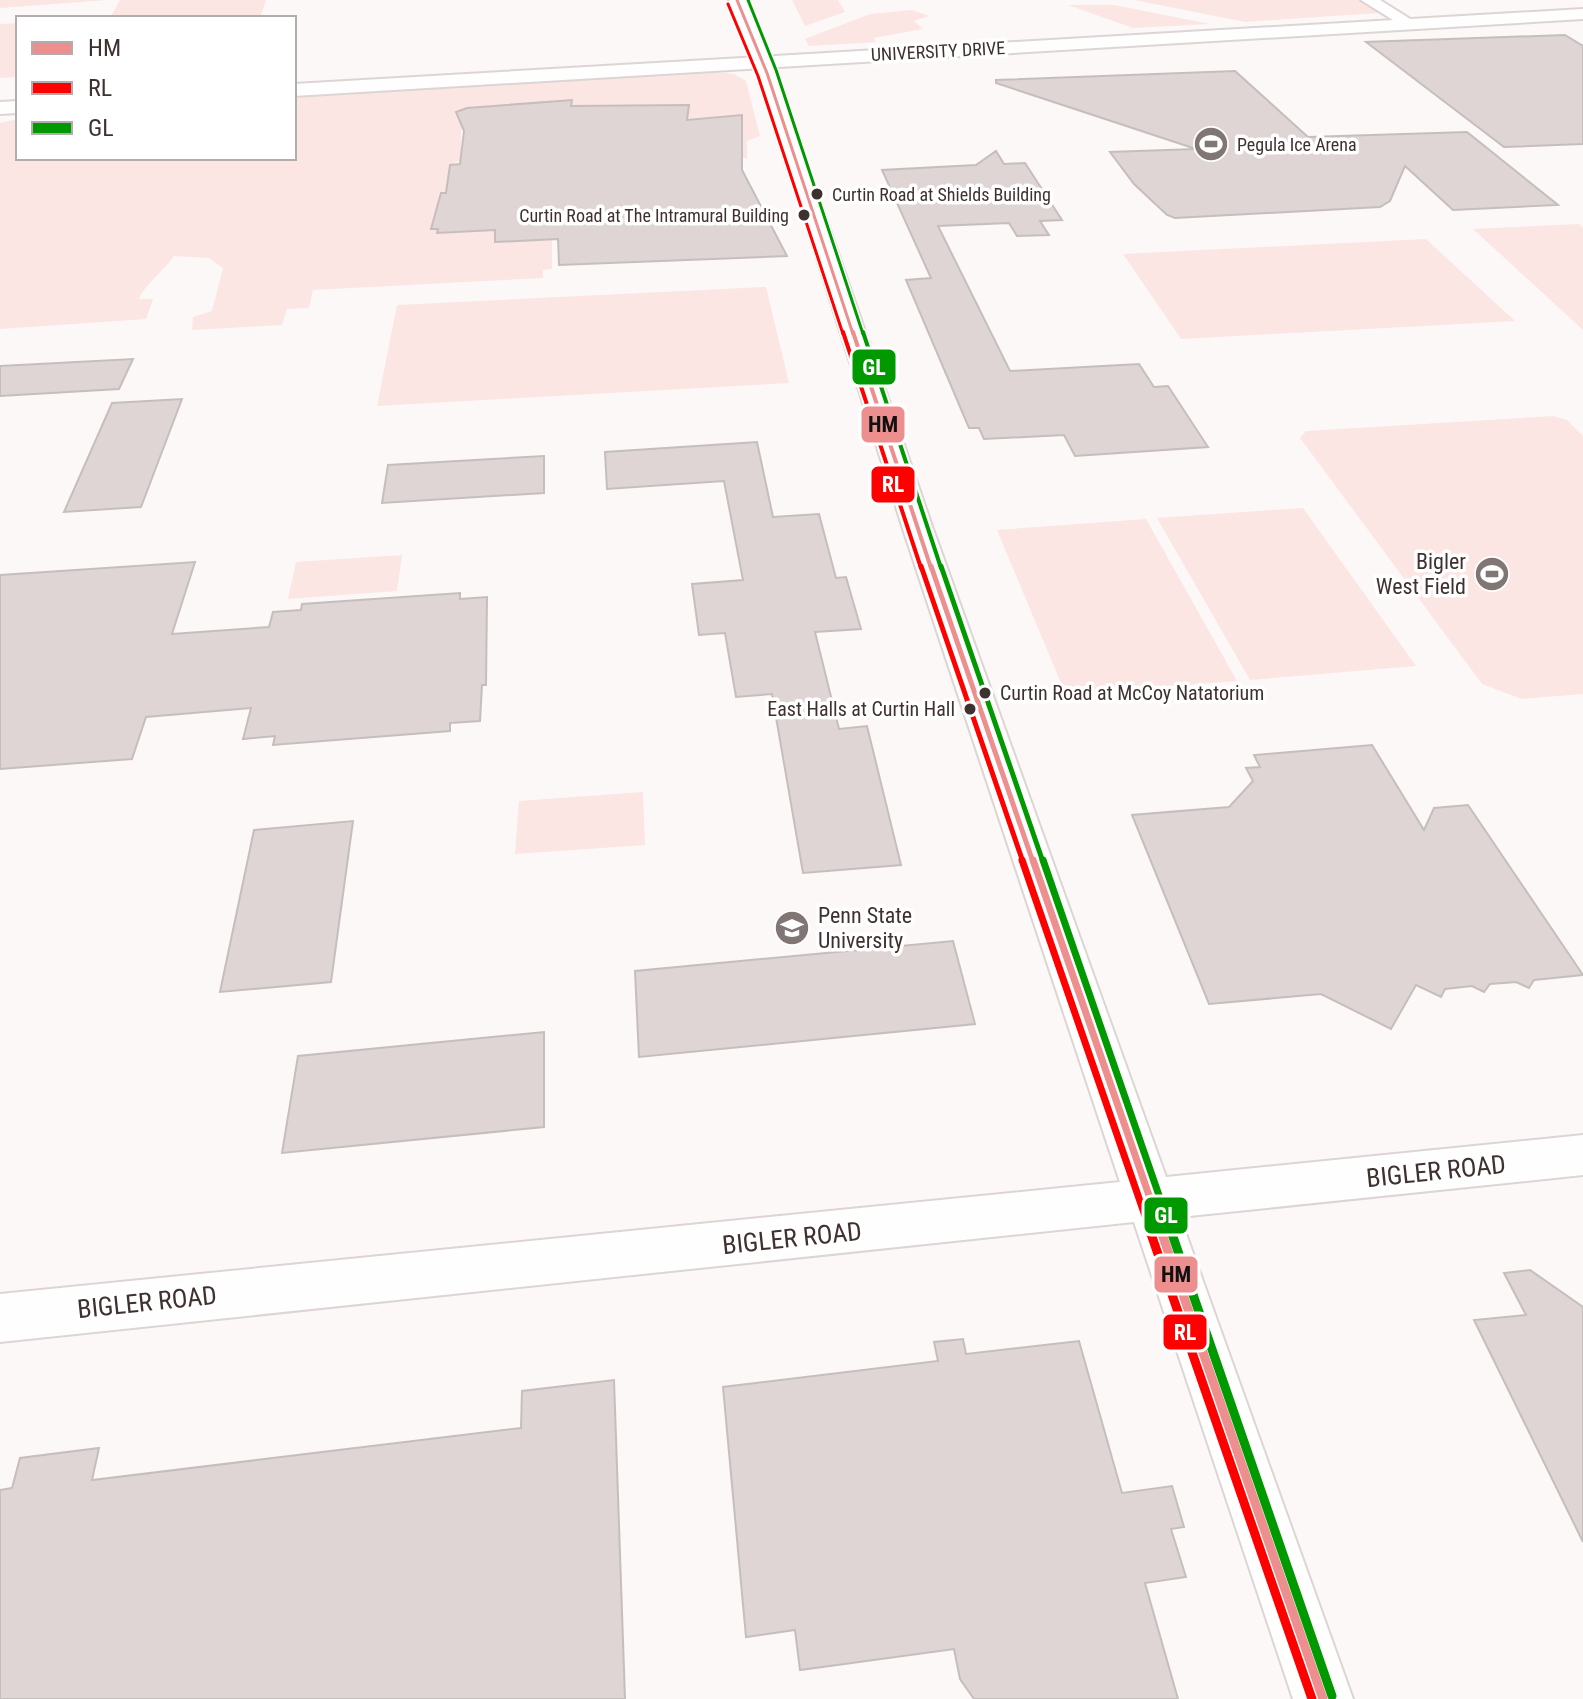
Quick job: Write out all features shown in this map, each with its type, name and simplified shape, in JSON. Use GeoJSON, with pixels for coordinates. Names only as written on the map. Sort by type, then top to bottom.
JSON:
{"type":"FeatureCollection","features":[{"type":"Feature","properties":{"kind":"main road","name":"UNIVERSITY DRIVE"},"geometry":{"type":"LineString","coordinates":[[296,90],[1583,14]]}},
{"type":"Feature","properties":{"kind":"street"},"geometry":{"type":"LineString","coordinates":[[737,0],[761,61],[1323,1699]]}},
{"type":"Feature","properties":{"kind":"street"},"geometry":{"type":"LineString","coordinates":[[1369,0],[1407,22]]}},
{"type":"Feature","properties":{"kind":"street","name":"BIGLER ROAD"},"geometry":{"type":"LineString","coordinates":[[0,1318],[1583,1155]]}},
{"type":"Feature","properties":{"kind":"shaded area"},"geometry":{"type":"Polygon","coordinates":[[[0,0],[108,0],[0,8],[0,0]]]}},
{"type":"Feature","properties":{"kind":"shaded area"},"geometry":{"type":"Polygon","coordinates":[[[120,0],[266,0],[261,16],[111,16],[120,0]]]}},
{"type":"Feature","properties":{"kind":"shaded area"},"geometry":{"type":"Polygon","coordinates":[[[792,0],[838,0],[845,12],[805,26],[792,0]]]}},
{"type":"Feature","properties":{"kind":"shaded area"},"geometry":{"type":"Polygon","coordinates":[[[1134,0],[1359,0],[1379,13],[1245,22],[1134,0]]]}},
{"type":"Feature","properties":{"kind":"shaded area"},"geometry":{"type":"Polygon","coordinates":[[[1068,5],[1114,5],[1210,24],[1133,28],[1068,5]]]}},
{"type":"Feature","properties":{"kind":"shaded area"},"geometry":{"type":"Polygon","coordinates":[[[912,10],[929,16],[914,21],[923,29],[874,38],[876,42],[809,46],[805,39],[870,14],[912,10]]]}},
{"type":"Feature","properties":{"kind":"shaded area"},"geometry":{"type":"Polygon","coordinates":[[[16,23],[16,77],[0,78],[0,24],[16,23]]]}},
{"type":"Feature","properties":{"kind":"shaded area"},"geometry":{"type":"Polygon","coordinates":[[[702,71],[734,74],[746,81],[760,136],[747,141],[747,158],[742,158],[742,115],[688,119],[688,105],[577,106],[461,123],[461,160],[450,165],[446,193],[441,193],[437,232],[495,230],[495,242],[552,239],[552,269],[543,270],[543,278],[313,290],[309,308],[287,309],[282,325],[192,330],[193,317],[212,311],[223,268],[209,258],[174,256],[139,299],[153,299],[146,319],[0,329],[0,123],[16,119],[16,160],[296,160],[296,97],[702,71]]]}},
{"type":"Feature","properties":{"kind":"shaded area"},"geometry":{"type":"Polygon","coordinates":[[[1579,224],[1583,228],[1583,330],[1473,229],[1579,224]]]}},
{"type":"Feature","properties":{"kind":"shaded area"},"geometry":{"type":"Polygon","coordinates":[[[1426,239],[1515,321],[1181,339],[1123,254],[1426,239]]]}},
{"type":"Feature","properties":{"kind":"shaded area"},"geometry":{"type":"Polygon","coordinates":[[[766,287],[789,383],[377,406],[397,305],[766,287]]]}},
{"type":"Feature","properties":{"kind":"shaded area","name":"Bigler West Field"},"geometry":{"type":"Polygon","coordinates":[[[1553,416],[1567,420],[1583,436],[1583,694],[1522,699],[1482,684],[1300,438],[1306,431],[1553,416]]]}},
{"type":"Feature","properties":{"kind":"shaded area"},"geometry":{"type":"Polygon","coordinates":[[[1303,508],[1416,666],[1250,680],[1157,518],[1303,508]]]}},
{"type":"Feature","properties":{"kind":"shaded area"},"geometry":{"type":"Polygon","coordinates":[[[1146,519],[1237,681],[1066,695],[997,530],[1146,519]]]}},
{"type":"Feature","properties":{"kind":"shaded area"},"geometry":{"type":"Polygon","coordinates":[[[402,555],[397,591],[288,599],[296,562],[402,555]]]}},
{"type":"Feature","properties":{"kind":"shaded area"},"geometry":{"type":"Polygon","coordinates":[[[643,792],[645,845],[515,854],[519,801],[643,792]]]}},
{"type":"Feature","properties":{"kind":"building"},"geometry":{"type":"Polygon","coordinates":[[[1565,35],[1583,46],[1583,144],[1504,147],[1366,42],[1565,35]]]}},
{"type":"Feature","properties":{"kind":"building","name":"Pegula Ice Arena"},"geometry":{"type":"Polygon","coordinates":[[[1235,71],[1308,137],[1467,132],[1558,205],[1453,210],[1405,166],[1390,201],[1380,207],[1175,218],[1167,215],[1134,184],[1110,152],[1196,149],[996,83],[996,80],[1235,71]]]}},
{"type":"Feature","properties":{"kind":"building"},"geometry":{"type":"Polygon","coordinates":[[[572,100],[571,106],[689,105],[687,120],[742,115],[742,170],[787,256],[559,265],[558,239],[495,242],[495,230],[437,233],[438,229],[431,229],[441,193],[446,193],[450,165],[460,164],[464,131],[456,112],[467,108],[572,100]]]}},
{"type":"Feature","properties":{"kind":"building"},"geometry":{"type":"Polygon","coordinates":[[[996,151],[1004,164],[1025,163],[1062,220],[1040,221],[1049,235],[1017,236],[1009,223],[938,226],[1010,371],[1139,364],[1154,387],[1168,386],[1208,447],[1075,456],[1064,435],[984,439],[979,428],[969,428],[906,280],[931,278],[882,170],[976,165],[996,151]]]}},
{"type":"Feature","properties":{"kind":"building"},"geometry":{"type":"Polygon","coordinates":[[[133,359],[119,389],[0,396],[0,366],[133,359]]]}},
{"type":"Feature","properties":{"kind":"building"},"geometry":{"type":"Polygon","coordinates":[[[182,399],[141,507],[64,512],[112,403],[182,399]]]}},
{"type":"Feature","properties":{"kind":"building"},"geometry":{"type":"Polygon","coordinates":[[[757,442],[773,517],[819,514],[836,578],[846,577],[861,629],[815,632],[839,729],[867,726],[901,865],[803,873],[772,694],[736,697],[725,633],[699,635],[692,584],[743,580],[724,481],[607,489],[605,452],[757,442]]]}},
{"type":"Feature","properties":{"kind":"building"},"geometry":{"type":"Polygon","coordinates":[[[544,456],[544,493],[382,503],[388,465],[544,456]]]}},
{"type":"Feature","properties":{"kind":"building"},"geometry":{"type":"Polygon","coordinates":[[[195,562],[172,634],[269,627],[273,612],[301,610],[302,604],[460,593],[460,599],[487,597],[486,685],[482,685],[480,721],[450,723],[450,731],[273,745],[275,736],[243,739],[251,708],[146,717],[132,759],[0,769],[0,575],[195,562]]]}},
{"type":"Feature","properties":{"kind":"building"},"geometry":{"type":"Polygon","coordinates":[[[1372,745],[1424,830],[1434,808],[1468,805],[1583,975],[1534,980],[1529,988],[1516,982],[1490,984],[1484,992],[1472,986],[1445,989],[1441,997],[1416,985],[1391,1029],[1321,994],[1209,1004],[1132,815],[1229,807],[1253,781],[1246,768],[1260,767],[1254,755],[1372,745]]]}},
{"type":"Feature","properties":{"kind":"building"},"geometry":{"type":"Polygon","coordinates":[[[353,821],[331,982],[220,992],[254,830],[353,821]]]}},
{"type":"Feature","properties":{"kind":"building"},"geometry":{"type":"Polygon","coordinates":[[[953,941],[975,1024],[639,1057],[635,971],[953,941]]]}},
{"type":"Feature","properties":{"kind":"building"},"geometry":{"type":"Polygon","coordinates":[[[544,1032],[544,1127],[282,1153],[298,1056],[544,1032]]]}},
{"type":"Feature","properties":{"kind":"building"},"geometry":{"type":"Polygon","coordinates":[[[1530,1270],[1583,1307],[1583,1542],[1474,1320],[1526,1315],[1504,1273],[1530,1270]]]}},
{"type":"Feature","properties":{"kind":"building"},"geometry":{"type":"Polygon","coordinates":[[[963,1339],[966,1354],[1079,1341],[1122,1493],[1172,1486],[1184,1527],[1171,1529],[1186,1577],[1145,1583],[1178,1699],[974,1699],[960,1679],[954,1649],[800,1670],[795,1630],[746,1637],[723,1387],[938,1361],[934,1342],[963,1339]]]}},
{"type":"Feature","properties":{"kind":"building"},"geometry":{"type":"Polygon","coordinates":[[[614,1380],[625,1699],[0,1699],[0,1490],[12,1488],[20,1458],[99,1448],[92,1480],[521,1428],[522,1391],[614,1380]]]}},
{"type":"Feature","properties":{"kind":"transit line","name":"HM"},"geometry":{"type":"LineString","coordinates":[[737,0],[767,73],[918,529],[1323,1699]]}},
{"type":"Feature","properties":{"kind":"transit line","name":"GL"},"geometry":{"type":"LineString","coordinates":[[748,0],[776,70],[927,526],[1332,1696]]}},
{"type":"Feature","properties":{"kind":"transit line","name":"RL"},"geometry":{"type":"LineString","coordinates":[[728,4],[758,76],[909,532],[1312,1699]]}},
{"type":"Feature","properties":{"kind":"place","name":"Pegula Ice Arena"},"geometry":{"type":"Point","coordinates":[1211,144]}},
{"type":"Feature","properties":{"kind":"place","name":"Curtin Road at Shields Building"},"geometry":{"type":"Point","coordinates":[817,194]}},
{"type":"Feature","properties":{"kind":"place","name":"Curtin Road at The Intramural Building"},"geometry":{"type":"Point","coordinates":[804,215]}},
{"type":"Feature","properties":{"kind":"place","name":"Bigler West Field"},"geometry":{"type":"Point","coordinates":[1492,574]}},
{"type":"Feature","properties":{"kind":"place","name":"Curtin Road at McCoy Natatorium"},"geometry":{"type":"Point","coordinates":[985,693]}},
{"type":"Feature","properties":{"kind":"place","name":"East Halls at Curtin Hall"},"geometry":{"type":"Point","coordinates":[970,709]}},
{"type":"Feature","properties":{"kind":"place","name":"Penn State University"},"geometry":{"type":"Point","coordinates":[792,928]}}]}
